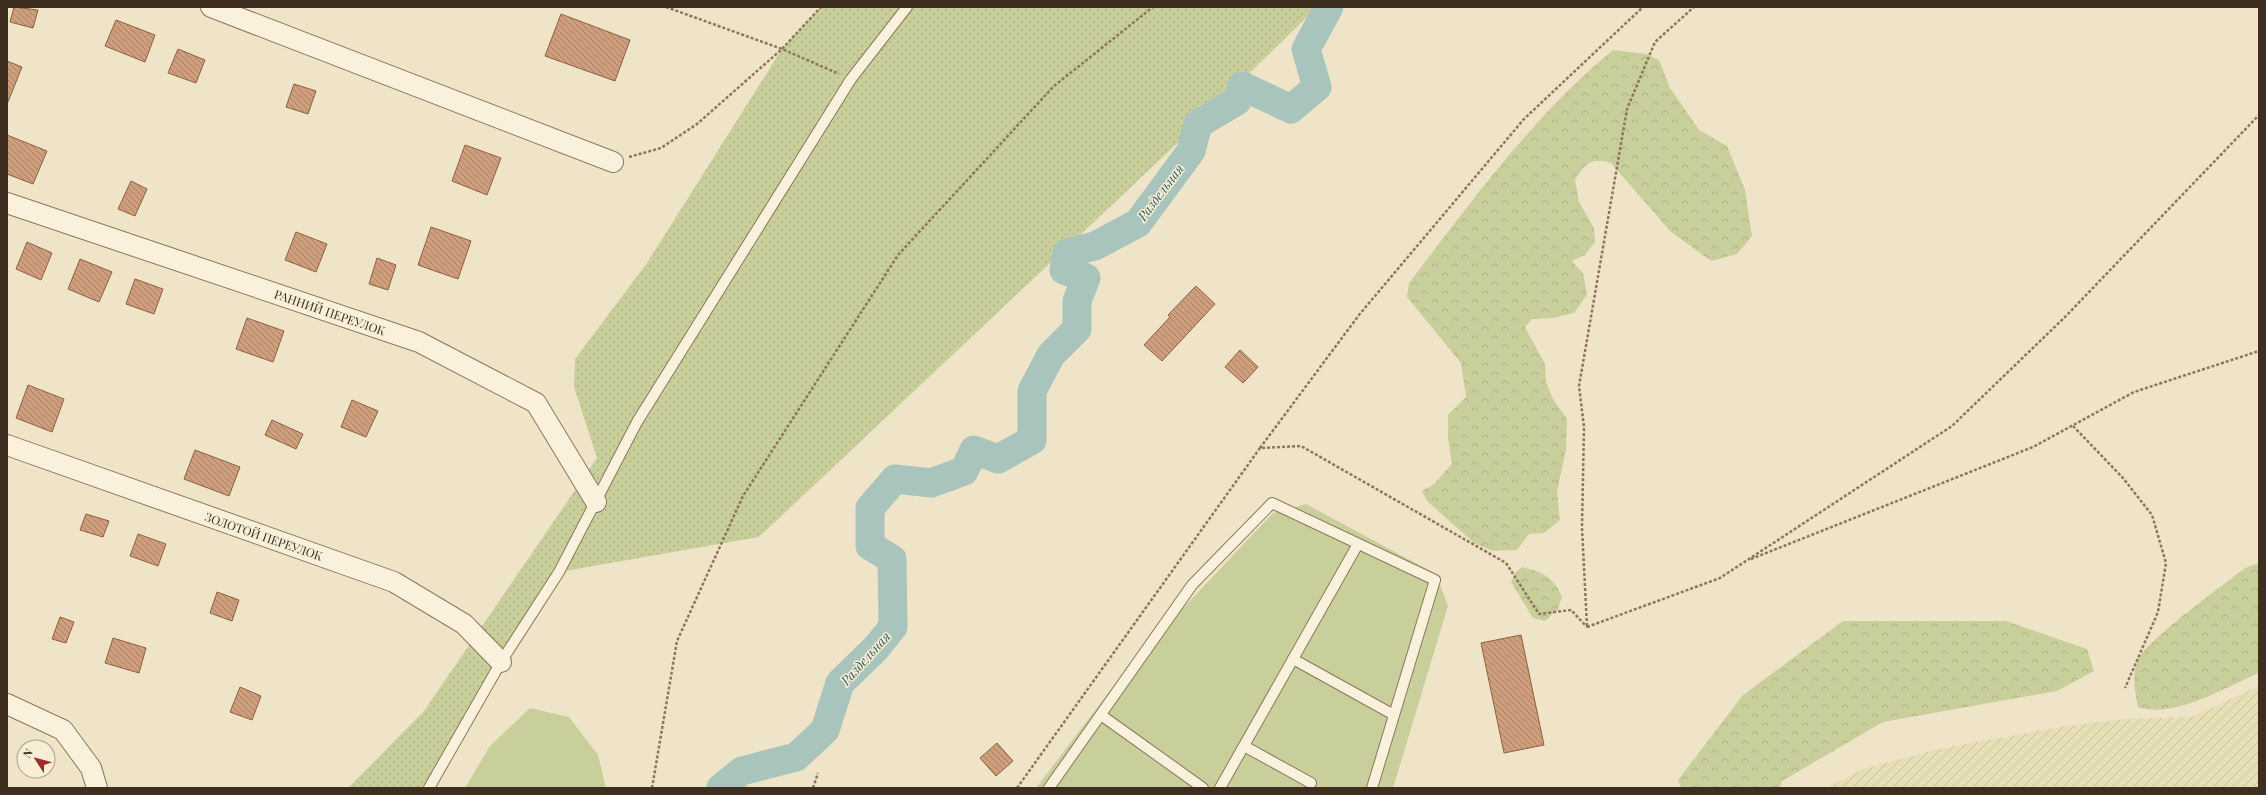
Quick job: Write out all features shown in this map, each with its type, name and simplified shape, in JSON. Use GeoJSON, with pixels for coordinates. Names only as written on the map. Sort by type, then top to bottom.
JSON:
{"type":"FeatureCollection","features":[{"type":"Feature","properties":{"kind":"street"},"geometry":{"type":"LineString","coordinates":[[212,7],[613,162]]}},
{"type":"Feature","properties":{"kind":"street","name":"РАННИЙ ПЕРЕУЛОК"},"geometry":{"type":"LineString","coordinates":[[7,203],[420,342],[536,403],[596,502]]}},
{"type":"Feature","properties":{"kind":"street","name":"ЗОЛОТОЙ ПЕРЕУЛОК"},"geometry":{"type":"LineString","coordinates":[[7,445],[394,582],[464,624],[501,662]]}},
{"type":"Feature","properties":{"kind":"street"},"geometry":{"type":"LineString","coordinates":[[7,704],[63,730],[91,768],[97,788]]}},
{"type":"Feature","properties":{"kind":"lane"},"geometry":{"type":"LineString","coordinates":[[429,788],[501,662],[558,572],[637,422],[851,79],[908,7]]}},
{"type":"Feature","properties":{"kind":"lane"},"geometry":{"type":"LineString","coordinates":[[1049,788],[1192,585],[1272,503],[1435,580],[1372,788]]}},
{"type":"Feature","properties":{"kind":"lane"},"geometry":{"type":"LineString","coordinates":[[1220,788],[1358,544]]}},
{"type":"Feature","properties":{"kind":"lane"},"geometry":{"type":"LineString","coordinates":[[1293,659],[1394,715]]}},
{"type":"Feature","properties":{"kind":"lane"},"geometry":{"type":"LineString","coordinates":[[1101,715],[1203,788]]}},
{"type":"Feature","properties":{"kind":"lane"},"geometry":{"type":"LineString","coordinates":[[1244,746],[1311,782]]}},
{"type":"Feature","properties":{"kind":"path"},"geometry":{"type":"LineString","coordinates":[[666,7],[782,49],[851,79]]}},
{"type":"Feature","properties":{"kind":"path"},"geometry":{"type":"LineString","coordinates":[[613,162],[661,148],[697,124],[782,49],[821,7]]}},
{"type":"Feature","properties":{"kind":"path"},"geometry":{"type":"LineString","coordinates":[[652,788],[678,641],[743,496],[898,255],[1054,86],[1153,7]]}},
{"type":"Feature","properties":{"kind":"path"},"geometry":{"type":"LineString","coordinates":[[1017,788],[1260,448],[1359,315],[1524,119],[1643,7]]}},
{"type":"Feature","properties":{"kind":"path"},"geometry":{"type":"LineString","coordinates":[[1587,627],[1582,528],[1584,427],[1579,386],[1627,109],[1655,42],[1694,7]]}},
{"type":"Feature","properties":{"kind":"path"},"geometry":{"type":"LineString","coordinates":[[1587,627],[1720,578],[1952,426],[2065,317],[2259,115]]}},
{"type":"Feature","properties":{"kind":"path"},"geometry":{"type":"LineString","coordinates":[[1745,562],[2033,447],[2134,392],[2259,351]]}},
{"type":"Feature","properties":{"kind":"path"},"geometry":{"type":"LineString","coordinates":[[2073,426],[2123,478],[2152,515],[2166,563],[2158,612],[2125,688]]}},
{"type":"Feature","properties":{"kind":"path"},"geometry":{"type":"LineString","coordinates":[[1260,448],[1301,446],[1506,563],[1539,614],[1571,610],[1587,627]]}},
{"type":"Feature","properties":{"kind":"path"},"geometry":{"type":"LineString","coordinates":[[813,788],[818,773]]}},
{"type":"Feature","properties":{"kind":"shaded area"},"geometry":{"type":"Polygon","coordinates":[[[2259,686],[2259,788],[1826,788],[1863,769],[1939,749],[2065,726],[2125,719],[2192,717],[2259,686]]]}},
{"type":"Feature","properties":{"kind":"green space"},"geometry":{"type":"Polygon","coordinates":[[[821,7],[1317,7],[1198,124],[759,537],[559,572],[429,788],[348,788],[424,711],[597,458],[574,387],[575,359],[647,263],[782,49],[821,7]]]}},
{"type":"Feature","properties":{"kind":"green space"},"geometry":{"type":"Polygon","coordinates":[[[1613,50],[1646,54],[1659,60],[1670,88],[1699,130],[1727,146],[1745,190],[1752,236],[1737,254],[1711,261],[1670,231],[1611,163],[1594,161],[1582,169],[1575,179],[1579,202],[1594,228],[1595,242],[1585,255],[1572,261],[1583,273],[1587,295],[1574,313],[1553,318],[1532,319],[1525,327],[1545,364],[1546,382],[1553,399],[1567,419],[1566,449],[1557,492],[1560,520],[1544,533],[1529,534],[1517,550],[1493,551],[1474,543],[1427,501],[1422,491],[1434,484],[1452,464],[1448,438],[1448,415],[1466,397],[1461,363],[1407,297],[1409,283],[1480,191],[1530,131],[1556,103],[1613,50]]]}},
{"type":"Feature","properties":{"kind":"green space"},"geometry":{"type":"Polygon","coordinates":[[[1306,504],[1436,574],[1448,606],[1393,788],[1036,788],[1131,663],[1273,513],[1306,504]]]}},
{"type":"Feature","properties":{"kind":"green space"},"geometry":{"type":"Polygon","coordinates":[[[2259,563],[2259,673],[2200,700],[2184,705],[2168,709],[2152,710],[2138,707],[2134,679],[2135,668],[2143,653],[2169,628],[2245,568],[2259,563]]]}},
{"type":"Feature","properties":{"kind":"green space"},"geometry":{"type":"Polygon","coordinates":[[[1522,567],[1546,576],[1559,590],[1562,597],[1558,609],[1545,621],[1533,618],[1511,582],[1515,573],[1522,567]]]}},
{"type":"Feature","properties":{"kind":"green space"},"geometry":{"type":"Polygon","coordinates":[[[1843,621],[2006,621],[2087,649],[2094,671],[2057,691],[1883,722],[1782,781],[1780,788],[1681,788],[1678,780],[1743,695],[1843,621]]]}},
{"type":"Feature","properties":{"kind":"green space"},"geometry":{"type":"Polygon","coordinates":[[[530,708],[569,717],[598,755],[606,788],[465,788],[490,746],[530,708]]]}},
{"type":"Feature","properties":{"kind":"building"},"geometry":{"type":"Polygon","coordinates":[[[14,7],[38,10],[33,28],[10,22],[14,7]]]}},
{"type":"Feature","properties":{"kind":"building"},"geometry":{"type":"Polygon","coordinates":[[[561,14],[630,40],[615,81],[545,56],[561,14]]]}},
{"type":"Feature","properties":{"kind":"building"},"geometry":{"type":"Polygon","coordinates":[[[116,20],[155,35],[145,62],[105,46],[116,20]]]}},
{"type":"Feature","properties":{"kind":"building"},"geometry":{"type":"Polygon","coordinates":[[[178,49],[205,60],[196,83],[168,73],[178,49]]]}},
{"type":"Feature","properties":{"kind":"building"},"geometry":{"type":"Polygon","coordinates":[[[7,61],[22,67],[8,102],[7,102],[7,61]]]}},
{"type":"Feature","properties":{"kind":"building"},"geometry":{"type":"Polygon","coordinates":[[[294,84],[316,91],[308,114],[286,107],[294,84]]]}},
{"type":"Feature","properties":{"kind":"building"},"geometry":{"type":"Polygon","coordinates":[[[7,135],[47,151],[33,184],[7,174],[7,135]]]}},
{"type":"Feature","properties":{"kind":"building"},"geometry":{"type":"Polygon","coordinates":[[[465,145],[501,158],[487,195],[452,181],[465,145]]]}},
{"type":"Feature","properties":{"kind":"building"},"geometry":{"type":"Polygon","coordinates":[[[131,181],[147,189],[135,216],[118,209],[131,181]]]}},
{"type":"Feature","properties":{"kind":"building"},"geometry":{"type":"Polygon","coordinates":[[[431,227],[471,241],[458,279],[418,265],[431,227]]]}},
{"type":"Feature","properties":{"kind":"building"},"geometry":{"type":"Polygon","coordinates":[[[296,232],[327,244],[316,272],[285,260],[296,232]]]}},
{"type":"Feature","properties":{"kind":"building"},"geometry":{"type":"Polygon","coordinates":[[[27,242],[52,253],[41,280],[16,269],[27,242]]]}},
{"type":"Feature","properties":{"kind":"building"},"geometry":{"type":"Polygon","coordinates":[[[377,258],[396,265],[388,290],[369,284],[377,258]]]}},
{"type":"Feature","properties":{"kind":"building"},"geometry":{"type":"Polygon","coordinates":[[[80,259],[112,272],[99,302],[68,289],[80,259]]]}},
{"type":"Feature","properties":{"kind":"building"},"geometry":{"type":"Polygon","coordinates":[[[135,279],[163,289],[154,314],[126,304],[135,279]]]}},
{"type":"Feature","properties":{"kind":"building"},"geometry":{"type":"Polygon","coordinates":[[[1196,286],[1215,304],[1162,361],[1144,345],[1170,317],[1168,315],[1196,286]]]}},
{"type":"Feature","properties":{"kind":"building"},"geometry":{"type":"Polygon","coordinates":[[[247,318],[284,331],[273,362],[236,349],[247,318]]]}},
{"type":"Feature","properties":{"kind":"building"},"geometry":{"type":"Polygon","coordinates":[[[1240,350],[1258,367],[1243,383],[1225,367],[1240,350]]]}},
{"type":"Feature","properties":{"kind":"building"},"geometry":{"type":"Polygon","coordinates":[[[28,385],[64,399],[52,432],[16,418],[28,385]]]}},
{"type":"Feature","properties":{"kind":"building"},"geometry":{"type":"Polygon","coordinates":[[[352,400],[378,411],[366,437],[341,427],[352,400]]]}},
{"type":"Feature","properties":{"kind":"building"},"geometry":{"type":"Polygon","coordinates":[[[272,420],[303,434],[296,449],[265,435],[272,420]]]}},
{"type":"Feature","properties":{"kind":"building"},"geometry":{"type":"Polygon","coordinates":[[[195,450],[240,467],[229,496],[184,479],[195,450]]]}},
{"type":"Feature","properties":{"kind":"building"},"geometry":{"type":"Polygon","coordinates":[[[86,514],[109,521],[103,537],[80,530],[86,514]]]}},
{"type":"Feature","properties":{"kind":"building"},"geometry":{"type":"Polygon","coordinates":[[[138,534],[166,544],[158,566],[130,556],[138,534]]]}},
{"type":"Feature","properties":{"kind":"building"},"geometry":{"type":"Polygon","coordinates":[[[217,592],[239,600],[232,621],[210,613],[217,592]]]}},
{"type":"Feature","properties":{"kind":"building"},"geometry":{"type":"Polygon","coordinates":[[[60,617],[74,622],[66,643],[52,639],[60,617]]]}},
{"type":"Feature","properties":{"kind":"building"},"geometry":{"type":"Polygon","coordinates":[[[1521,635],[1544,745],[1504,753],[1481,643],[1521,635]]]}},
{"type":"Feature","properties":{"kind":"building"},"geometry":{"type":"Polygon","coordinates":[[[113,638],[146,648],[139,673],[105,663],[113,638]]]}},
{"type":"Feature","properties":{"kind":"building"},"geometry":{"type":"Polygon","coordinates":[[[240,687],[261,696],[252,720],[230,712],[240,687]]]}},
{"type":"Feature","properties":{"kind":"building"},"geometry":{"type":"Polygon","coordinates":[[[997,743],[1013,761],[996,776],[980,758],[997,743]]]}},
{"type":"Feature","properties":{"kind":"waterway","name":"Раздельная"},"geometry":{"type":"LineString","coordinates":[[721,788],[742,771],[796,757],[825,730],[840,683],[876,648],[893,627],[892,559],[870,546],[870,508],[895,479],[931,483],[964,471],[974,450],[998,459],[1032,440],[1032,391],[1051,355],[1077,329],[1077,301],[1086,278],[1064,270],[1067,253],[1095,246],[1138,223],[1191,151],[1198,124],[1237,101],[1242,86],[1291,109],[1317,87],[1306,49],[1329,7]]}}]}
